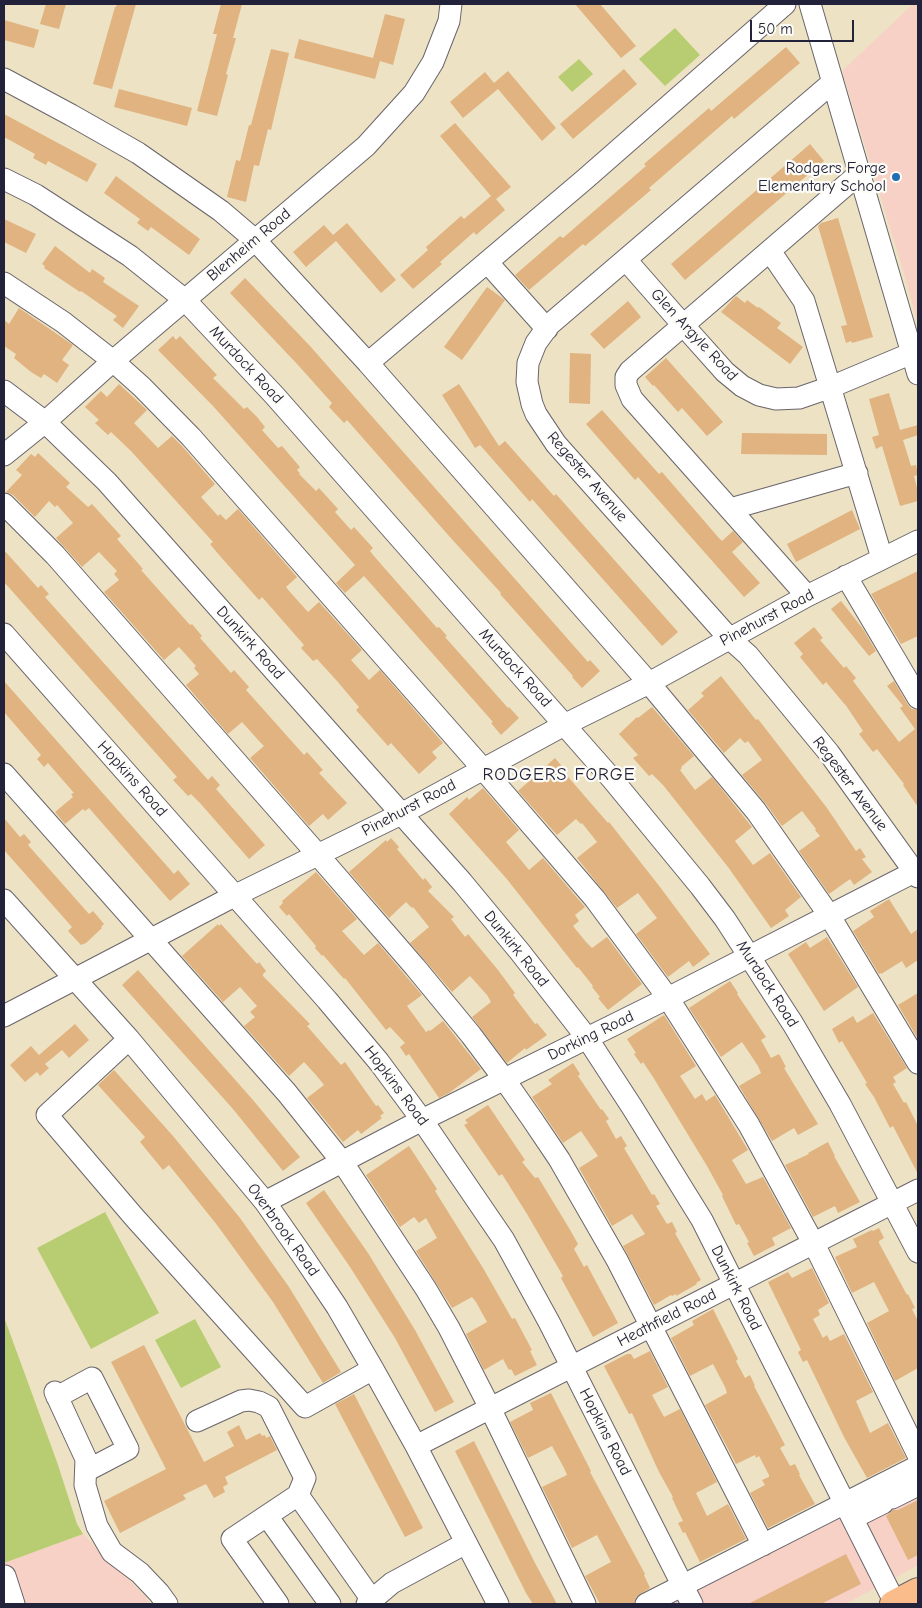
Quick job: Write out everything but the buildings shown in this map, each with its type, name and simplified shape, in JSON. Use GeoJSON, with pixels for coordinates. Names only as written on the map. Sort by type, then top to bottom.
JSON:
{"type":"FeatureCollection","features":[{"type":"Feature","properties":{"kind":"main road"},"geometry":{"type":"LineString","coordinates":[[894,1604],[918,1591]]}},
{"type":"Feature","properties":{"kind":"street","name":"Blenheim Road"},"geometry":{"type":"LineString","coordinates":[[4,455],[366,146],[414,93],[433,62],[449,21],[451,4]]}},
{"type":"Feature","properties":{"kind":"street"},"geometry":{"type":"LineString","coordinates":[[368,363],[607,160],[785,4]]}},
{"type":"Feature","properties":{"kind":"street"},"geometry":{"type":"LineString","coordinates":[[810,4],[918,374]]}},
{"type":"Feature","properties":{"kind":"street"},"geometry":{"type":"LineString","coordinates":[[4,79],[138,153],[221,211],[255,240],[368,363],[649,683],[756,812],[829,915],[918,1063]]}},
{"type":"Feature","properties":{"kind":"street","name":"Regester Avenue"},"geometry":{"type":"LineString","coordinates":[[833,82],[547,329],[536,343],[528,363],[527,372],[532,404],[556,444],[729,638],[748,655],[829,754],[917,873]]}},
{"type":"Feature","properties":{"kind":"street"},"geometry":{"type":"LineString","coordinates":[[807,596],[632,398],[626,385],[626,377],[630,371],[860,173]]}},
{"type":"Feature","properties":{"kind":"street","name":"Murdock Road"},"geometry":{"type":"LineString","coordinates":[[4,180],[36,195],[130,256],[185,300],[275,396],[566,724],[725,919],[793,1024],[831,1088],[918,1252]]}},
{"type":"Feature","properties":{"kind":"street"},"geometry":{"type":"LineString","coordinates":[[770,251],[804,301],[882,558]]}},
{"type":"Feature","properties":{"kind":"street","name":"Glen Argyle Road"},"geometry":{"type":"LineString","coordinates":[[626,260],[725,372],[742,386],[759,395],[776,399],[799,398],[831,387],[912,352]]}},
{"type":"Feature","properties":{"kind":"street"},"geometry":{"type":"LineString","coordinates":[[487,262],[547,329]]}},
{"type":"Feature","properties":{"kind":"street"},"geometry":{"type":"LineString","coordinates":[[4,283],[63,322],[113,361],[190,437],[484,769],[595,899],[668,998],[749,1125],[814,1243],[918,1470]]}},
{"type":"Feature","properties":{"kind":"street","name":"Dunkirk Road"},"geometry":{"type":"LineString","coordinates":[[4,391],[44,422],[106,482],[402,814],[520,952],[587,1038],[702,1220],[894,1604]]}},
{"type":"Feature","properties":{"kind":"street"},"geometry":{"type":"LineString","coordinates":[[730,509],[857,473]]}},
{"type":"Feature","properties":{"kind":"street"},"geometry":{"type":"LineString","coordinates":[[4,504],[55,555],[318,855],[415,967],[471,1035],[504,1079],[582,1198],[617,1260],[763,1545]]}},
{"type":"Feature","properties":{"kind":"street","name":"Pinehurst Road"},"geometry":{"type":"LineString","coordinates":[[4,1016],[236,896],[402,814],[566,724],[649,683],[807,596],[918,540]]}},
{"type":"Feature","properties":{"kind":"street"},"geometry":{"type":"LineString","coordinates":[[846,576],[918,698]]}},
{"type":"Feature","properties":{"kind":"street","name":"Hopkins Road"},"geometry":{"type":"LineString","coordinates":[[4,634],[327,1000],[379,1062],[422,1120],[504,1240],[572,1366],[688,1595]]}},
{"type":"Feature","properties":{"kind":"street"},"geometry":{"type":"LineString","coordinates":[[4,774],[287,1093],[343,1163],[426,1289],[448,1328],[490,1408],[585,1604]]}},
{"type":"Feature","properties":{"kind":"street","name":"Dorking Road"},"geometry":{"type":"LineString","coordinates":[[265,1202],[343,1163],[422,1120],[668,998],[829,915],[917,873]]}},
{"type":"Feature","properties":{"kind":"street","name":"Overbrook Road"},"geometry":{"type":"LineString","coordinates":[[4,900],[129,1039],[265,1202],[337,1307],[373,1369],[416,1446],[498,1604]]}},
{"type":"Feature","properties":{"kind":"street"},"geometry":{"type":"LineString","coordinates":[[129,1039],[48,1115],[134,1217],[305,1407]]}},
{"type":"Feature","properties":{"kind":"street","name":"Heathfield Road"},"geometry":{"type":"LineString","coordinates":[[416,1446],[918,1190]]}},
{"type":"Feature","properties":{"kind":"street"},"geometry":{"type":"LineString","coordinates":[[276,1421],[373,1369]]}},
{"type":"Feature","properties":{"kind":"street"},"geometry":{"type":"LineString","coordinates":[[86,1471],[128,1449],[92,1378],[56,1394],[86,1459],[85,1485],[97,1526],[112,1552],[140,1573],[159,1593],[166,1604]]}},
{"type":"Feature","properties":{"kind":"street"},"geometry":{"type":"LineString","coordinates":[[197,1421],[241,1401],[259,1402],[268,1407],[305,1478],[298,1494],[232,1539],[278,1604]]}},
{"type":"Feature","properties":{"kind":"street"},"geometry":{"type":"LineString","coordinates":[[646,1604],[688,1595],[763,1545],[849,1511],[888,1500],[918,1470]]}},
{"type":"Feature","properties":{"kind":"street"},"geometry":{"type":"LineString","coordinates":[[849,1511],[918,1470]]}},
{"type":"Feature","properties":{"kind":"street"},"geometry":{"type":"LineString","coordinates":[[298,1494],[370,1602],[392,1583],[466,1543]]}},
{"type":"Feature","properties":{"kind":"street"},"geometry":{"type":"LineString","coordinates":[[267,1516],[330,1604]]}},
{"type":"Feature","properties":{"kind":"street"},"geometry":{"type":"LineString","coordinates":[[5,1576],[14,1604]]}},
{"type":"Feature","properties":{"kind":"shaded area","name":"Rodgers Forge Elementary School"},"geometry":{"type":"Polygon","coordinates":[[[913,4],[918,4],[918,326],[907,283],[842,71],[913,4]]]}},
{"type":"Feature","properties":{"kind":"shaded area"},"geometry":{"type":"Polygon","coordinates":[[[918,1459],[918,1565],[845,1604],[630,1604],[918,1459]]]}},
{"type":"Feature","properties":{"kind":"shaded area"},"geometry":{"type":"Polygon","coordinates":[[[83,1534],[146,1597],[149,1604],[4,1604],[4,1563],[83,1534]]]}},
{"type":"Feature","properties":{"kind":"green space"},"geometry":{"type":"Polygon","coordinates":[[[675,28],[700,55],[665,86],[639,59],[675,28]]]}},
{"type":"Feature","properties":{"kind":"green space"},"geometry":{"type":"Polygon","coordinates":[[[579,59],[593,74],[572,92],[558,77],[579,59]]]}},
{"type":"Feature","properties":{"kind":"green space"},"geometry":{"type":"Polygon","coordinates":[[[105,1212],[159,1313],[91,1349],[37,1248],[105,1212]]]}},
{"type":"Feature","properties":{"kind":"green space"},"geometry":{"type":"Polygon","coordinates":[[[4,1317],[57,1462],[77,1524],[83,1534],[4,1563],[4,1317]]]}},
{"type":"Feature","properties":{"kind":"green space"},"geometry":{"type":"Polygon","coordinates":[[[195,1319],[221,1367],[181,1388],[155,1340],[195,1319]]]}},
{"type":"Feature","properties":{"kind":"place","name":"Rodgers Forge Elementary School"},"geometry":{"type":"Point","coordinates":[896,177]}},
{"type":"Feature","properties":{"kind":"district","name":"RODGERS FORGE"},"geometry":{"type":"Point","coordinates":[559,775]}}]}
